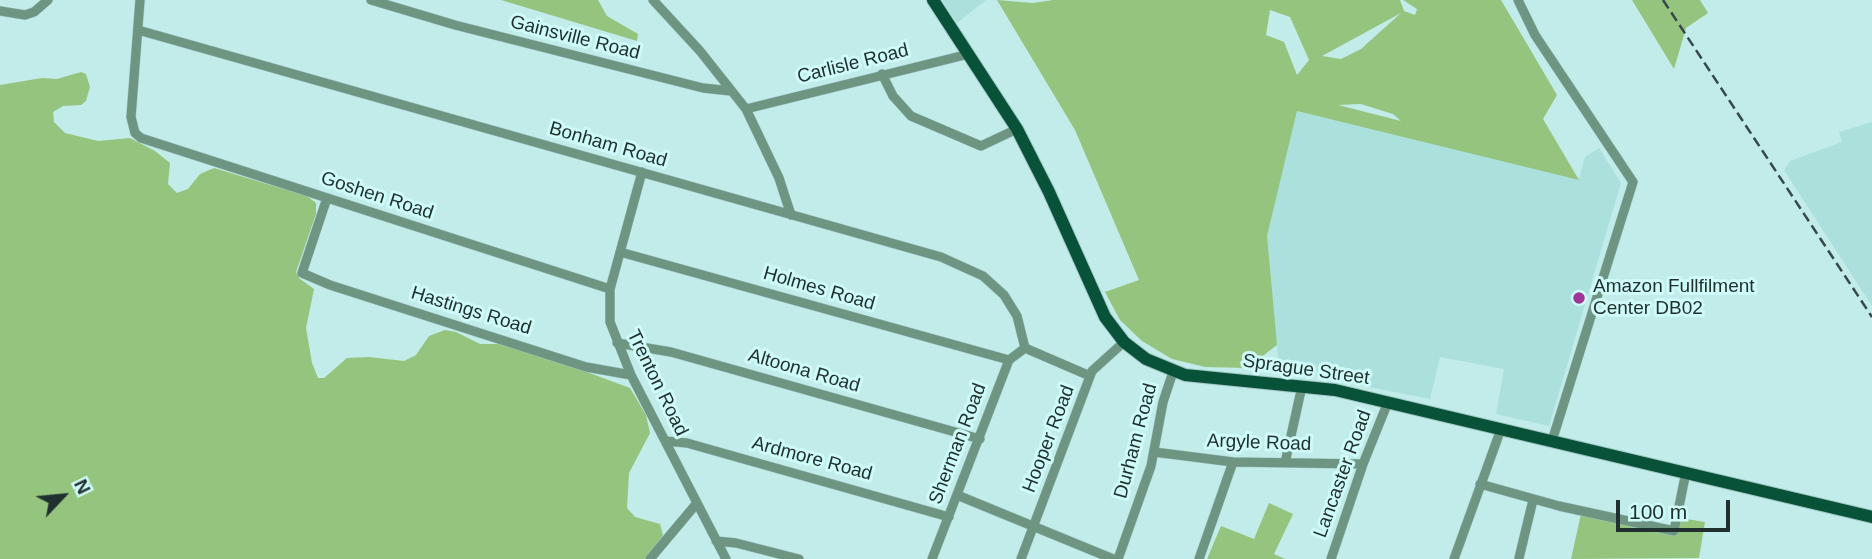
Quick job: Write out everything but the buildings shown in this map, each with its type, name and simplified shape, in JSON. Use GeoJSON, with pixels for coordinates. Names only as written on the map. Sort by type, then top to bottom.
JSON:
{"type":"FeatureCollection","features":[{"type":"Feature","properties":{"kind":"main road","name":"Sprague Street"},"geometry":{"type":"LineString","coordinates":[[933,0],[1017,129],[1049,192],[1097,304],[1124,342],[1146,359],[1185,375],[1301,386],[1388,402],[1872,517]]}},
{"type":"Feature","properties":{"kind":"street"},"geometry":{"type":"LineString","coordinates":[[0,11],[25,15],[34,12],[48,0]]}},
{"type":"Feature","properties":{"kind":"street"},"geometry":{"type":"LineString","coordinates":[[138,30],[140,0]]}},
{"type":"Feature","properties":{"kind":"street","name":"Gainsville Road"},"geometry":{"type":"LineString","coordinates":[[371,0],[454,25],[690,85],[731,91]]}},
{"type":"Feature","properties":{"kind":"street"},"geometry":{"type":"LineString","coordinates":[[653,0],[746,109],[779,178],[790,215]]}},
{"type":"Feature","properties":{"kind":"street"},"geometry":{"type":"LineString","coordinates":[[1518,0],[1535,35],[1633,182],[1552,441]]}},
{"type":"Feature","properties":{"kind":"street","name":"Goshen Road"},"geometry":{"type":"LineString","coordinates":[[138,30],[131,117],[135,133],[144,140],[610,289]]}},
{"type":"Feature","properties":{"kind":"street","name":"Bonham Road"},"geometry":{"type":"LineString","coordinates":[[138,30],[941,257],[983,276],[1013,308],[1025,348]]}},
{"type":"Feature","properties":{"kind":"street","name":"Carlisle Road"},"geometry":{"type":"LineString","coordinates":[[746,109],[969,54]]}},
{"type":"Feature","properties":{"kind":"street"},"geometry":{"type":"LineString","coordinates":[[882,74],[893,96],[911,116],[981,146],[1017,129]]}},
{"type":"Feature","properties":{"kind":"street","name":"Trenton Road"},"geometry":{"type":"LineString","coordinates":[[642,172],[610,289],[608,313],[631,375],[726,559]]}},
{"type":"Feature","properties":{"kind":"street","name":"Hastings Road"},"geometry":{"type":"LineString","coordinates":[[327,198],[302,273],[339,288],[578,365],[631,375]]}},
{"type":"Feature","properties":{"kind":"street","name":"Holmes Road"},"geometry":{"type":"LineString","coordinates":[[620,252],[1009,360]]}},
{"type":"Feature","properties":{"kind":"street","name":"Hooper Road"},"geometry":{"type":"LineString","coordinates":[[1021,559],[1090,376],[1096,366],[1124,342]]}},
{"type":"Feature","properties":{"kind":"street","name":"Altoona Road"},"geometry":{"type":"LineString","coordinates":[[617,343],[671,352],[980,439]]}},
{"type":"Feature","properties":{"kind":"street"},"geometry":{"type":"LineString","coordinates":[[1009,360],[1025,348],[1090,376]]}},
{"type":"Feature","properties":{"kind":"street","name":"Sherman Road"},"geometry":{"type":"LineString","coordinates":[[932,559],[1009,360]]}},
{"type":"Feature","properties":{"kind":"street","name":"Durham Road"},"geometry":{"type":"LineString","coordinates":[[1115,559],[1142,494],[1154,452],[1163,402],[1173,372]]}},
{"type":"Feature","properties":{"kind":"street"},"geometry":{"type":"LineString","coordinates":[[1285,463],[1301,386]]}},
{"type":"Feature","properties":{"kind":"street","name":"Lancaster Road"},"geometry":{"type":"LineString","coordinates":[[1331,559],[1363,464],[1388,402]]}},
{"type":"Feature","properties":{"kind":"street"},"geometry":{"type":"LineString","coordinates":[[1454,559],[1501,429]]}},
{"type":"Feature","properties":{"kind":"street","name":"Ardmore Road"},"geometry":{"type":"LineString","coordinates":[[665,441],[687,443],[949,517]]}},
{"type":"Feature","properties":{"kind":"street","name":"Argyle Road"},"geometry":{"type":"LineString","coordinates":[[1154,452],[1233,462],[1363,464]]}},
{"type":"Feature","properties":{"kind":"street"},"geometry":{"type":"LineString","coordinates":[[1199,559],[1233,462]]}},
{"type":"Feature","properties":{"kind":"street"},"geometry":{"type":"LineString","coordinates":[[1480,484],[1533,500],[1674,531],[1686,472]]}},
{"type":"Feature","properties":{"kind":"street"},"geometry":{"type":"LineString","coordinates":[[957,495],[1115,559]]}},
{"type":"Feature","properties":{"kind":"street"},"geometry":{"type":"LineString","coordinates":[[1519,558],[1533,500]]}},
{"type":"Feature","properties":{"kind":"street"},"geometry":{"type":"LineString","coordinates":[[650,559],[697,503]]}},
{"type":"Feature","properties":{"kind":"street"},"geometry":{"type":"LineString","coordinates":[[716,541],[736,543],[799,559]]}},
{"type":"Feature","properties":{"kind":"shaded area"},"geometry":{"type":"Polygon","coordinates":[[[942,0],[986,0],[957,23],[942,0]]]}},
{"type":"Feature","properties":{"kind":"shaded area"},"geometry":{"type":"Polygon","coordinates":[[[1297,111],[1579,179],[1585,157],[1599,148],[1621,183],[1549,426],[1496,414],[1504,369],[1440,357],[1430,399],[1279,369],[1266,236],[1297,111]]]}},
{"type":"Feature","properties":{"kind":"shaded area"},"geometry":{"type":"Polygon","coordinates":[[[1872,122],[1872,306],[1784,170],[1790,161],[1842,142],[1839,132],[1872,122]]]}},
{"type":"Feature","properties":{"kind":"green space"},"geometry":{"type":"Polygon","coordinates":[[[501,0],[598,0],[607,16],[638,34],[637,41],[501,0]]]}},
{"type":"Feature","properties":{"kind":"green space"},"geometry":{"type":"Polygon","coordinates":[[[997,0],[1033,3],[1053,0],[1400,0],[1404,11],[1415,15],[1417,9],[1403,0],[1501,0],[1557,95],[1543,119],[1579,180],[1297,111],[1267,236],[1277,345],[1247,368],[1205,367],[1172,359],[1142,341],[1120,320],[1105,292],[1139,280],[1075,130],[997,0]],[[1270,10],[1266,35],[1284,42],[1297,75],[1309,60],[1290,17],[1270,10]],[[1401,13],[1322,56],[1341,59],[1361,49],[1401,13]],[[1361,104],[1338,105],[1401,121],[1393,114],[1361,104]]]}},
{"type":"Feature","properties":{"kind":"green space"},"geometry":{"type":"Polygon","coordinates":[[[1632,0],[1700,0],[1708,13],[1686,28],[1674,69],[1632,0]]]}},
{"type":"Feature","properties":{"kind":"green space"},"geometry":{"type":"Polygon","coordinates":[[[81,72],[86,74],[90,87],[86,101],[81,105],[63,106],[53,112],[54,122],[65,133],[98,141],[130,138],[155,151],[170,163],[168,184],[177,193],[188,189],[200,174],[214,168],[307,196],[316,203],[316,214],[296,272],[300,279],[314,289],[306,328],[312,363],[318,378],[324,378],[347,358],[369,357],[404,361],[416,355],[429,336],[445,330],[456,332],[480,344],[499,344],[557,361],[630,388],[646,415],[650,433],[629,473],[627,508],[635,517],[660,524],[663,535],[650,555],[644,559],[0,559],[0,85],[42,78],[57,79],[81,72]]]}},
{"type":"Feature","properties":{"kind":"green space"},"geometry":{"type":"Polygon","coordinates":[[[1269,503],[1293,514],[1274,554],[1285,559],[1207,559],[1221,526],[1254,539],[1269,503]]]}},
{"type":"Feature","properties":{"kind":"green space"},"geometry":{"type":"Polygon","coordinates":[[[1581,514],[1676,535],[1680,518],[1705,522],[1699,558],[1571,559],[1581,514]]]}},
{"type":"Feature","properties":{"kind":"railway"},"geometry":{"type":"LineString","coordinates":[[1663,0],[1872,317]]}},
{"type":"Feature","properties":{"kind":"place","name":"Amazon Fullfilment Center DB02"},"geometry":{"type":"Point","coordinates":[1579,298]}}]}
